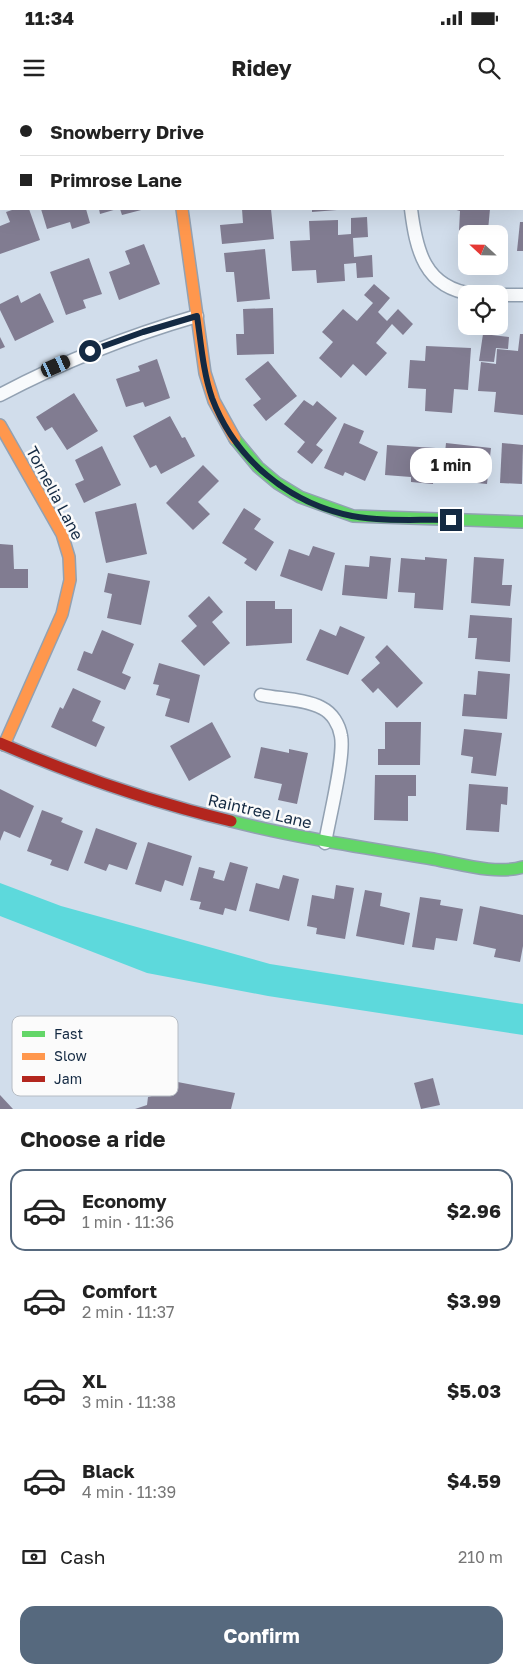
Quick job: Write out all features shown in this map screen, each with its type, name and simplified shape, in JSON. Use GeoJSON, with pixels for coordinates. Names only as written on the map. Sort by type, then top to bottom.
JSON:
{"type":"FeatureCollection","features":[{"type":"Feature","properties":{"kind":"street"},"geometry":{"type":"LineString","coordinates":[[182,210],[205,373],[212,398],[222,421],[253,463],[282,487],[320,507],[353,516],[523,522]]}},
{"type":"Feature","properties":{"kind":"street"},"geometry":{"type":"LineString","coordinates":[[411,210],[417,248],[428,269],[445,284],[458,291]]}},
{"type":"Feature","properties":{"kind":"street"},"geometry":{"type":"LineString","coordinates":[[508,295],[523,295]]}},
{"type":"Feature","properties":{"kind":"street"},"geometry":{"type":"LineString","coordinates":[[0,395],[90,351],[143,332],[197,316]]}},
{"type":"Feature","properties":{"kind":"street","name":"Tornelia Lane"},"geometry":{"type":"LineString","coordinates":[[0,425],[62,534],[69,557],[70,580],[62,614],[2,744]]}},
{"type":"Feature","properties":{"kind":"street"},"geometry":{"type":"LineString","coordinates":[[261,695],[312,704],[323,708],[332,716],[338,726],[342,749],[325,843]]}},
{"type":"Feature","properties":{"kind":"street","name":"Raintree Lane"},"geometry":{"type":"LineString","coordinates":[[2,744],[119,790],[186,811],[254,828],[325,843],[509,870],[523,867]]}},
{"type":"Feature","properties":{"kind":"water"},"geometry":{"type":"Polygon","coordinates":[[[0,883],[61,906],[270,964],[523,1004],[523,1035],[268,996],[147,973],[0,916],[0,883]]]}},
{"type":"Feature","properties":{"kind":"building"},"geometry":{"type":"Polygon","coordinates":[[[29,210],[40,240],[0,254],[0,226],[10,222],[6,212],[29,210]]]}},
{"type":"Feature","properties":{"kind":"building"},"geometry":{"type":"Polygon","coordinates":[[[41,210],[86,210],[90,223],[72,229],[70,222],[47,229],[41,210]]]}},
{"type":"Feature","properties":{"kind":"building"},"geometry":{"type":"Polygon","coordinates":[[[99,210],[114,210],[100,214],[99,210]]]}},
{"type":"Feature","properties":{"kind":"building"},"geometry":{"type":"Polygon","coordinates":[[[120,210],[141,210],[122,215],[120,210]]]}},
{"type":"Feature","properties":{"kind":"building"},"geometry":{"type":"Polygon","coordinates":[[[242,210],[271,210],[274,239],[222,244],[220,225],[243,223],[242,210]]]}},
{"type":"Feature","properties":{"kind":"building"},"geometry":{"type":"Polygon","coordinates":[[[312,210],[337,210],[312,212],[312,210]]]}},
{"type":"Feature","properties":{"kind":"building"},"geometry":{"type":"Polygon","coordinates":[[[456,210],[490,210],[488,225],[459,225],[460,211],[456,210]]]}},
{"type":"Feature","properties":{"kind":"building"},"geometry":{"type":"Polygon","coordinates":[[[367,217],[368,237],[353,238],[354,257],[372,255],[373,277],[357,278],[356,263],[344,264],[345,281],[317,283],[316,270],[292,271],[290,241],[310,240],[309,221],[338,220],[338,235],[351,234],[351,218],[367,217]]]}},
{"type":"Feature","properties":{"kind":"building"},"geometry":{"type":"Polygon","coordinates":[[[520,222],[523,222],[523,251],[517,251],[520,222]]]}},
{"type":"Feature","properties":{"kind":"building"},"geometry":{"type":"Polygon","coordinates":[[[144,244],[160,284],[119,300],[109,272],[130,264],[125,251],[144,244]]]}},
{"type":"Feature","properties":{"kind":"building"},"geometry":{"type":"Polygon","coordinates":[[[265,249],[270,299],[237,302],[234,272],[226,272],[224,253],[265,249]]]}},
{"type":"Feature","properties":{"kind":"building"},"geometry":{"type":"Polygon","coordinates":[[[89,258],[102,294],[83,300],[86,308],[66,315],[50,272],[89,258]]]}},
{"type":"Feature","properties":{"kind":"building"},"geometry":{"type":"Polygon","coordinates":[[[374,284],[390,298],[378,312],[387,321],[398,309],[413,324],[403,335],[392,324],[376,343],[387,353],[366,376],[353,364],[341,378],[319,358],[333,342],[322,332],[343,309],[357,321],[373,303],[364,295],[374,284]]]}},
{"type":"Feature","properties":{"kind":"building"},"geometry":{"type":"Polygon","coordinates":[[[40,293],[54,322],[15,341],[0,310],[0,304],[18,295],[21,303],[40,293]]]}},
{"type":"Feature","properties":{"kind":"building"},"geometry":{"type":"Polygon","coordinates":[[[273,308],[274,354],[237,355],[236,334],[244,334],[243,309],[273,308]]]}},
{"type":"Feature","properties":{"kind":"building"},"geometry":{"type":"Polygon","coordinates":[[[520,334],[523,334],[523,415],[494,412],[496,392],[478,391],[481,362],[496,364],[497,349],[518,351],[520,334]]]}},
{"type":"Feature","properties":{"kind":"building"},"geometry":{"type":"Polygon","coordinates":[[[483,335],[509,337],[508,349],[496,348],[494,362],[479,361],[483,335]]]}},
{"type":"Feature","properties":{"kind":"building"},"geometry":{"type":"Polygon","coordinates":[[[0,337],[5,347],[0,349],[0,337]]]}},
{"type":"Feature","properties":{"kind":"building"},"geometry":{"type":"Polygon","coordinates":[[[426,346],[471,348],[468,390],[454,389],[452,413],[425,411],[426,389],[408,388],[410,360],[425,361],[426,346]]]}},
{"type":"Feature","properties":{"kind":"building"},"geometry":{"type":"Polygon","coordinates":[[[157,359],[170,398],[145,407],[143,402],[126,407],[116,379],[140,371],[138,366],[157,359]]]}},
{"type":"Feature","properties":{"kind":"building"},"geometry":{"type":"Polygon","coordinates":[[[268,361],[297,396],[266,421],[253,405],[261,399],[245,379],[268,361]]]}},
{"type":"Feature","properties":{"kind":"building"},"geometry":{"type":"Polygon","coordinates":[[[74,393],[98,431],[67,450],[52,427],[45,431],[36,417],[74,393]]]}},
{"type":"Feature","properties":{"kind":"building"},"geometry":{"type":"Polygon","coordinates":[[[304,400],[313,406],[317,401],[337,418],[316,445],[323,450],[312,464],[297,452],[305,442],[284,424],[304,400]]]}},
{"type":"Feature","properties":{"kind":"building"},"geometry":{"type":"Polygon","coordinates":[[[170,416],[182,438],[185,437],[195,456],[161,474],[156,465],[150,468],[133,436],[170,416]]]}},
{"type":"Feature","properties":{"kind":"building"},"geometry":{"type":"Polygon","coordinates":[[[344,423],[364,431],[359,443],[378,452],[365,481],[345,472],[343,476],[324,468],[344,423]]]}},
{"type":"Feature","properties":{"kind":"building"},"geometry":{"type":"Polygon","coordinates":[[[446,443],[491,448],[487,484],[467,482],[467,474],[443,472],[446,443]]]}},
{"type":"Feature","properties":{"kind":"building"},"geometry":{"type":"Polygon","coordinates":[[[502,443],[523,445],[522,484],[500,483],[502,443]]]}},
{"type":"Feature","properties":{"kind":"building"},"geometry":{"type":"Polygon","coordinates":[[[387,445],[436,448],[433,484],[411,482],[411,477],[385,475],[387,445]]]}},
{"type":"Feature","properties":{"kind":"building"},"geometry":{"type":"Polygon","coordinates":[[[102,446],[121,485],[84,503],[75,484],[84,480],[75,460],[102,446]]]}},
{"type":"Feature","properties":{"kind":"building"},"geometry":{"type":"Polygon","coordinates":[[[203,465],[219,481],[198,502],[210,514],[193,530],[166,503],[203,465]]]}},
{"type":"Feature","properties":{"kind":"building"},"geometry":{"type":"Polygon","coordinates":[[[136,503],[147,554],[106,563],[95,512],[136,503]]]}},
{"type":"Feature","properties":{"kind":"building"},"geometry":{"type":"Polygon","coordinates":[[[244,508],[261,519],[254,529],[274,542],[256,571],[244,563],[247,559],[222,543],[244,508]]]}},
{"type":"Feature","properties":{"kind":"building"},"geometry":{"type":"Polygon","coordinates":[[[0,544],[13,545],[14,569],[28,569],[28,588],[0,588],[0,544]]]}},
{"type":"Feature","properties":{"kind":"building"},"geometry":{"type":"Polygon","coordinates":[[[313,546],[335,553],[322,591],[280,576],[289,549],[309,556],[313,546]]]}},
{"type":"Feature","properties":{"kind":"building"},"geometry":{"type":"Polygon","coordinates":[[[370,556],[391,558],[387,599],[342,595],[345,565],[369,567],[370,556]]]}},
{"type":"Feature","properties":{"kind":"building"},"geometry":{"type":"Polygon","coordinates":[[[425,557],[447,559],[443,610],[414,608],[415,593],[398,592],[401,558],[425,560],[425,557]]]}},
{"type":"Feature","properties":{"kind":"building"},"geometry":{"type":"Polygon","coordinates":[[[474,557],[504,559],[502,585],[512,585],[510,606],[471,603],[474,557]]]}},
{"type":"Feature","properties":{"kind":"building"},"geometry":{"type":"Polygon","coordinates":[[[108,573],[150,581],[141,625],[107,618],[112,594],[104,592],[108,573]]]}},
{"type":"Feature","properties":{"kind":"building"},"geometry":{"type":"Polygon","coordinates":[[[209,596],[223,612],[212,622],[230,643],[204,666],[181,641],[197,626],[188,616],[209,596]]]}},
{"type":"Feature","properties":{"kind":"building"},"geometry":{"type":"Polygon","coordinates":[[[246,601],[275,601],[275,609],[292,609],[292,643],[246,646],[246,601]]]}},
{"type":"Feature","properties":{"kind":"building"},"geometry":{"type":"Polygon","coordinates":[[[470,615],[512,618],[510,662],[475,659],[477,638],[468,638],[470,615]]]}},
{"type":"Feature","properties":{"kind":"building"},"geometry":{"type":"Polygon","coordinates":[[[340,626],[365,637],[348,675],[306,660],[320,629],[336,636],[340,626]]]}},
{"type":"Feature","properties":{"kind":"building"},"geometry":{"type":"Polygon","coordinates":[[[102,630],[134,644],[122,673],[131,677],[125,690],[77,670],[84,651],[92,654],[102,630]]]}},
{"type":"Feature","properties":{"kind":"building"},"geometry":{"type":"Polygon","coordinates":[[[387,645],[423,683],[397,708],[378,688],[373,693],[361,680],[380,663],[375,657],[387,645]]]}},
{"type":"Feature","properties":{"kind":"building"},"geometry":{"type":"Polygon","coordinates":[[[159,663],[200,675],[189,723],[165,716],[170,699],[156,695],[159,685],[153,684],[159,663]]]}},
{"type":"Feature","properties":{"kind":"building"},"geometry":{"type":"Polygon","coordinates":[[[478,671],[510,674],[507,719],[462,716],[464,694],[476,695],[478,671]]]}},
{"type":"Feature","properties":{"kind":"building"},"geometry":{"type":"Polygon","coordinates":[[[73,688],[101,701],[92,721],[105,727],[96,747],[51,727],[60,707],[63,709],[73,688]]]}},
{"type":"Feature","properties":{"kind":"building"},"geometry":{"type":"Polygon","coordinates":[[[212,722],[231,757],[189,781],[170,746],[212,722]]]}},
{"type":"Feature","properties":{"kind":"building"},"geometry":{"type":"Polygon","coordinates":[[[385,722],[421,722],[420,765],[378,765],[378,749],[385,749],[385,722]]]}},
{"type":"Feature","properties":{"kind":"building"},"geometry":{"type":"Polygon","coordinates":[[[464,729],[502,733],[496,776],[471,773],[473,757],[461,755],[464,729]]]}},
{"type":"Feature","properties":{"kind":"building"},"geometry":{"type":"Polygon","coordinates":[[[261,747],[289,753],[289,749],[308,753],[297,804],[278,800],[282,784],[254,778],[261,747]]]}},
{"type":"Feature","properties":{"kind":"building"},"geometry":{"type":"Polygon","coordinates":[[[375,775],[416,775],[416,796],[408,796],[408,821],[374,820],[375,775]]]}},
{"type":"Feature","properties":{"kind":"building"},"geometry":{"type":"Polygon","coordinates":[[[469,784],[508,787],[507,805],[501,804],[499,832],[466,830],[469,784]]]}},
{"type":"Feature","properties":{"kind":"building"},"geometry":{"type":"Polygon","coordinates":[[[0,789],[34,806],[20,838],[4,831],[0,841],[0,789]]]}},
{"type":"Feature","properties":{"kind":"building"},"geometry":{"type":"Polygon","coordinates":[[[42,810],[63,818],[61,822],[83,831],[68,871],[50,865],[52,860],[27,851],[42,810]]]}},
{"type":"Feature","properties":{"kind":"building"},"geometry":{"type":"Polygon","coordinates":[[[96,828],[137,843],[127,870],[109,864],[106,871],[84,863],[96,828]]]}},
{"type":"Feature","properties":{"kind":"building"},"geometry":{"type":"Polygon","coordinates":[[[148,842],[192,856],[183,886],[165,880],[161,892],[135,884],[148,842]]]}},
{"type":"Feature","properties":{"kind":"building"},"geometry":{"type":"Polygon","coordinates":[[[230,862],[248,867],[236,911],[225,908],[223,915],[199,909],[201,902],[190,900],[199,867],[215,871],[213,878],[224,881],[230,862]]]}},
{"type":"Feature","properties":{"kind":"building"},"geometry":{"type":"Polygon","coordinates":[[[283,875],[299,879],[289,921],[249,911],[256,883],[279,889],[283,875]]]}},
{"type":"Feature","properties":{"kind":"building"},"geometry":{"type":"Polygon","coordinates":[[[336,885],[354,888],[345,939],[316,934],[317,928],[307,926],[312,895],[334,899],[336,885]]]}},
{"type":"Feature","properties":{"kind":"building"},"geometry":{"type":"Polygon","coordinates":[[[365,890],[382,893],[380,906],[410,913],[404,945],[356,936],[365,890]]]}},
{"type":"Feature","properties":{"kind":"building"},"geometry":{"type":"Polygon","coordinates":[[[420,897],[441,900],[440,905],[463,909],[457,941],[436,938],[434,950],[412,947],[420,897]]]}},
{"type":"Feature","properties":{"kind":"building"},"geometry":{"type":"Polygon","coordinates":[[[480,906],[523,915],[523,946],[520,962],[494,957],[496,949],[473,944],[480,906]]]}},
{"type":"Feature","properties":{"kind":"building"},"geometry":{"type":"Polygon","coordinates":[[[433,1078],[440,1105],[421,1109],[414,1083],[433,1078]]]}},
{"type":"Feature","properties":{"kind":"building"},"geometry":{"type":"Polygon","coordinates":[[[178,1082],[235,1093],[231,1109],[135,1109],[147,1105],[148,1097],[178,1096],[178,1082]]]}},
{"type":"Feature","properties":{"kind":"building"},"geometry":{"type":"Polygon","coordinates":[[[0,1095],[13,1109],[0,1109],[0,1095]]]}},
{"type":"Feature","properties":{"kind":"traffic: fast"},"geometry":{"type":"LineString","coordinates":[[235,439],[258,467],[277,483],[300,497],[353,516],[523,522]]}},
{"type":"Feature","properties":{"kind":"traffic: fast"},"geometry":{"type":"LineString","coordinates":[[231,821],[307,838],[478,868],[501,870],[523,867]]}},
{"type":"Feature","properties":{"kind":"traffic: slow"},"geometry":{"type":"LineString","coordinates":[[182,210],[205,373],[214,401],[235,439]]}},
{"type":"Feature","properties":{"kind":"traffic: slow"},"geometry":{"type":"LineString","coordinates":[[0,425],[62,534],[69,557],[70,580],[62,614],[4,745]]}},
{"type":"Feature","properties":{"kind":"traffic: jam"},"geometry":{"type":"LineString","coordinates":[[0,743],[114,787],[231,821]]}},
{"type":"Feature","properties":{"kind":"route"},"geometry":{"type":"LineString","coordinates":[[90,351],[143,332],[197,316],[205,373],[212,398],[222,421],[236,443],[253,463],[272,480],[304,500],[328,510],[353,516],[379,519],[451,520]]}}]}
